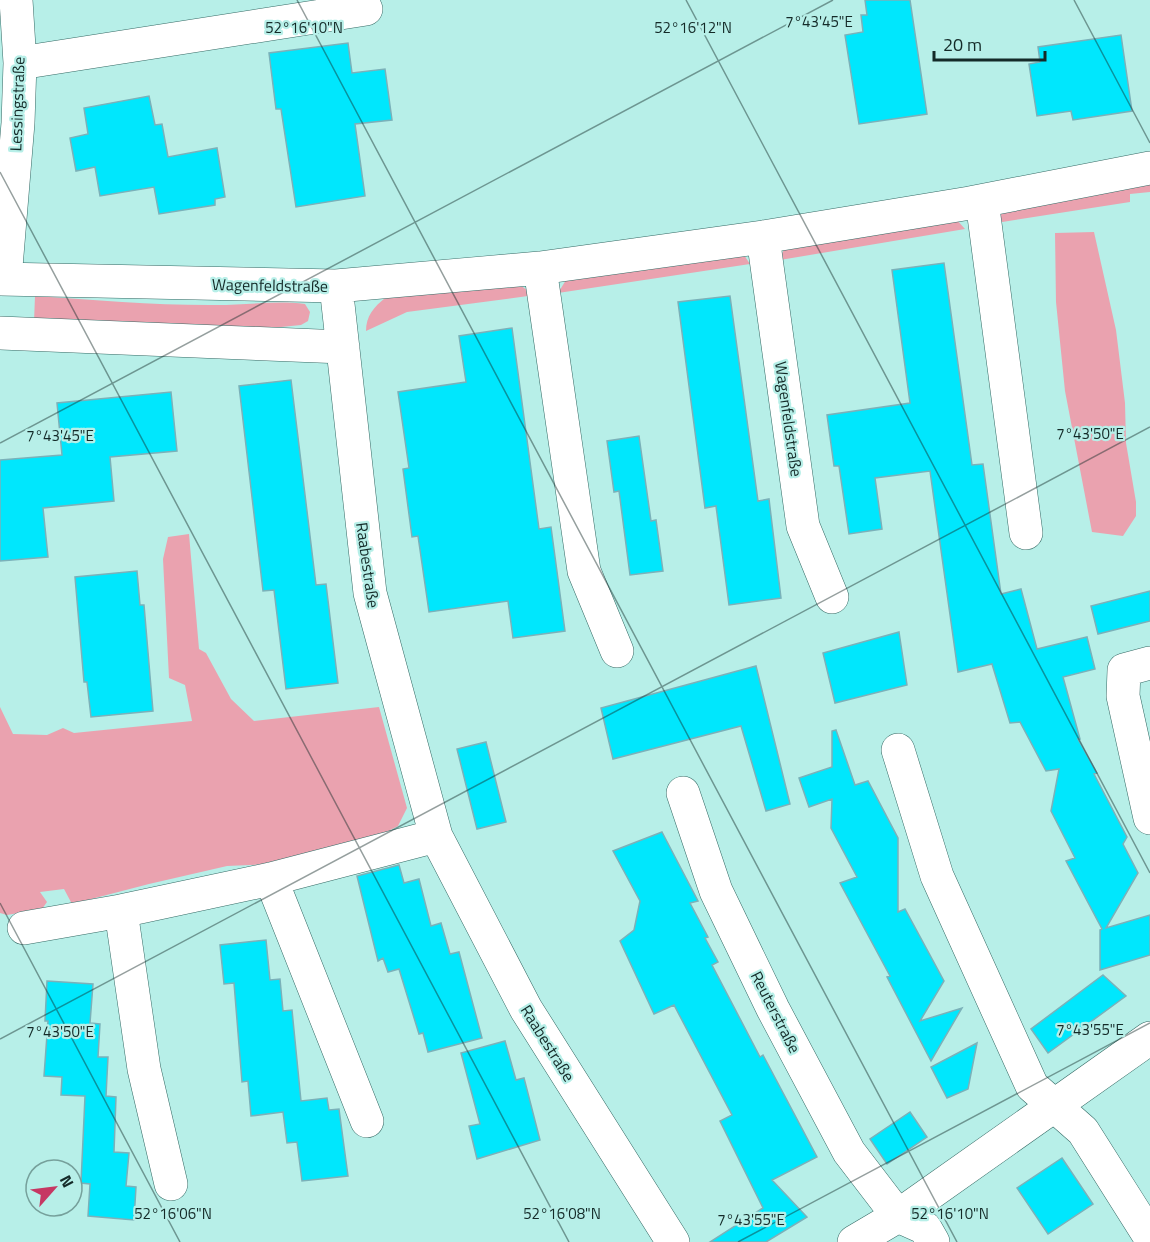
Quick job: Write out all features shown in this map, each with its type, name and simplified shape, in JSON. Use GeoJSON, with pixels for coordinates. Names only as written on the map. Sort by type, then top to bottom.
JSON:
{"type":"FeatureCollection","features":[{"type":"Feature","properties":{"kind":"street","name":"Lessingstraße"},"geometry":{"type":"LineString","coordinates":[[3,279],[18,123],[21,63],[16,0]]}},
{"type":"Feature","properties":{"kind":"street"},"geometry":{"type":"LineString","coordinates":[[21,63],[366,9]]}},
{"type":"Feature","properties":{"kind":"street","name":"Wagenfeldstraße"},"geometry":{"type":"LineString","coordinates":[[3,279],[336,286],[540,268],[763,237],[982,201],[1150,168]]}},
{"type":"Feature","properties":{"kind":"street"},"geometry":{"type":"LineString","coordinates":[[982,201],[1026,533]]}},
{"type":"Feature","properties":{"kind":"street","name":"Wagenfeldstraße"},"geometry":{"type":"LineString","coordinates":[[763,237],[803,526],[832,597]]}},
{"type":"Feature","properties":{"kind":"street"},"geometry":{"type":"LineString","coordinates":[[540,268],[585,571],[617,651]]}},
{"type":"Feature","properties":{"kind":"street","name":"Raabestraße"},"geometry":{"type":"LineString","coordinates":[[336,286],[370,593],[436,836],[526,1009],[673,1242]]}},
{"type":"Feature","properties":{"kind":"street"},"geometry":{"type":"LineString","coordinates":[[0,333],[343,346]]}},
{"type":"Feature","properties":{"kind":"street"},"geometry":{"type":"LineString","coordinates":[[1150,663],[1124,670],[1123,696],[1150,818]]}},
{"type":"Feature","properties":{"kind":"street"},"geometry":{"type":"LineString","coordinates":[[898,750],[938,876],[1032,1086],[1083,1131],[1150,1237]]}},
{"type":"Feature","properties":{"kind":"street","name":"Reuterstraße"},"geometry":{"type":"LineString","coordinates":[[683,793],[716,891],[773,1009],[849,1152],[898,1216],[925,1228],[933,1242]]}},
{"type":"Feature","properties":{"kind":"street"},"geometry":{"type":"LineString","coordinates":[[24,928],[121,911],[271,879],[436,836]]}},
{"type":"Feature","properties":{"kind":"street"},"geometry":{"type":"LineString","coordinates":[[271,879],[367,1121]]}},
{"type":"Feature","properties":{"kind":"street"},"geometry":{"type":"LineString","coordinates":[[121,911],[144,1069],[171,1184]]}},
{"type":"Feature","properties":{"kind":"street"},"geometry":{"type":"LineString","coordinates":[[854,1242],[898,1216],[1150,1038]]}},
{"type":"Feature","properties":{"kind":"shaded area"},"geometry":{"type":"Polygon","coordinates":[[[1150,183],[1150,192],[1130,194],[1130,202],[996,223],[998,217],[1005,211],[1150,183]]]}},
{"type":"Feature","properties":{"kind":"shaded area"},"geometry":{"type":"Polygon","coordinates":[[[956,219],[965,229],[780,260],[783,251],[791,245],[956,219]]]}},
{"type":"Feature","properties":{"kind":"shaded area"},"geometry":{"type":"Polygon","coordinates":[[[1094,232],[1116,330],[1125,403],[1126,443],[1136,502],[1136,516],[1123,536],[1092,532],[1065,391],[1056,302],[1055,233],[1094,232]]]}},
{"type":"Feature","properties":{"kind":"shaded area"},"geometry":{"type":"Polygon","coordinates":[[[744,255],[750,264],[558,293],[566,280],[744,255]]]}},
{"type":"Feature","properties":{"kind":"shaded area"},"geometry":{"type":"Polygon","coordinates":[[[517,283],[527,290],[528,296],[407,312],[366,331],[371,312],[385,298],[517,283]]]}},
{"type":"Feature","properties":{"kind":"shaded area"},"geometry":{"type":"Polygon","coordinates":[[[35,296],[187,305],[293,303],[305,304],[310,312],[308,321],[301,325],[231,332],[34,322],[35,296]]]}},
{"type":"Feature","properties":{"kind":"shaded area"},"geometry":{"type":"Polygon","coordinates":[[[189,534],[199,649],[206,653],[231,699],[254,721],[379,707],[407,808],[398,826],[377,837],[273,864],[227,866],[72,904],[64,889],[40,892],[47,902],[42,909],[7,915],[0,913],[0,707],[13,734],[47,735],[63,728],[74,733],[192,721],[185,685],[169,678],[163,559],[168,537],[189,534]]]}},
{"type":"Feature","properties":{"kind":"building"},"geometry":{"type":"Polygon","coordinates":[[[865,0],[910,0],[927,114],[859,124],[845,35],[863,32],[861,15],[867,15],[865,0]]]}},
{"type":"Feature","properties":{"kind":"building"},"geometry":{"type":"Polygon","coordinates":[[[1121,35],[1132,111],[1073,120],[1071,111],[1037,116],[1029,64],[1040,62],[1038,47],[1121,35]]]}},
{"type":"Feature","properties":{"kind":"building"},"geometry":{"type":"Polygon","coordinates":[[[348,43],[352,73],[385,69],[392,120],[355,124],[365,196],[296,207],[281,109],[276,109],[269,53],[348,43]]]}},
{"type":"Feature","properties":{"kind":"building"},"geometry":{"type":"Polygon","coordinates":[[[149,96],[155,125],[162,124],[168,157],[217,148],[225,197],[215,199],[215,205],[159,214],[154,187],[100,196],[95,167],[76,171],[70,138],[88,134],[84,108],[149,96]]]}},
{"type":"Feature","properties":{"kind":"building"},"geometry":{"type":"Polygon","coordinates":[[[944,263],[972,465],[983,464],[1001,594],[1021,589],[1037,649],[1087,637],[1095,669],[1063,677],[1080,739],[1078,739],[1127,837],[1123,844],[1138,873],[1106,928],[1150,915],[1150,955],[1100,970],[1100,930],[1102,929],[1066,861],[1075,858],[1051,811],[1059,769],[1046,771],[1020,722],[1010,723],[992,664],[958,672],[930,471],[875,478],[882,529],[849,534],[839,466],[834,466],[827,415],[910,403],[892,270],[944,263]]]}},
{"type":"Feature","properties":{"kind":"building"},"geometry":{"type":"Polygon","coordinates":[[[730,296],[758,501],[769,499],[781,598],[729,605],[716,506],[705,508],[678,302],[730,296]]]}},
{"type":"Feature","properties":{"kind":"building"},"geometry":{"type":"Polygon","coordinates":[[[512,328],[539,529],[551,527],[565,631],[513,638],[508,601],[429,612],[418,536],[412,537],[403,469],[409,468],[398,392],[466,382],[459,336],[512,328]]]}},
{"type":"Feature","properties":{"kind":"building"},"geometry":{"type":"Polygon","coordinates":[[[291,380],[316,585],[326,584],[338,683],[286,689],[274,590],[263,591],[239,386],[291,380]]]}},
{"type":"Feature","properties":{"kind":"building"},"geometry":{"type":"Polygon","coordinates":[[[171,392],[177,451],[110,457],[114,501],[43,508],[48,557],[0,561],[0,460],[62,455],[57,403],[171,392]]]}},
{"type":"Feature","properties":{"kind":"building"},"geometry":{"type":"Polygon","coordinates":[[[639,436],[651,521],[656,520],[663,571],[630,575],[619,491],[614,492],[607,441],[639,436]]]}},
{"type":"Feature","properties":{"kind":"building"},"geometry":{"type":"Polygon","coordinates":[[[137,571],[140,605],[144,605],[153,711],[91,717],[87,682],[84,682],[75,577],[137,571]]]}},
{"type":"Feature","properties":{"kind":"building"},"geometry":{"type":"Polygon","coordinates":[[[1150,591],[1150,621],[1098,634],[1091,606],[1150,591]]]}},
{"type":"Feature","properties":{"kind":"building"},"geometry":{"type":"Polygon","coordinates":[[[899,632],[907,685],[835,703],[823,653],[899,632]]]}},
{"type":"Feature","properties":{"kind":"building"},"geometry":{"type":"Polygon","coordinates":[[[756,666],[790,804],[766,811],[741,726],[613,759],[601,708],[756,666]]]}},
{"type":"Feature","properties":{"kind":"building"},"geometry":{"type":"Polygon","coordinates":[[[836,730],[855,785],[868,781],[898,838],[898,912],[905,909],[944,981],[920,1021],[962,1008],[931,1061],[887,977],[890,976],[840,883],[857,877],[831,828],[832,799],[809,807],[799,778],[832,767],[832,731],[836,730]]]}},
{"type":"Feature","properties":{"kind":"building"},"geometry":{"type":"Polygon","coordinates":[[[486,742],[506,822],[477,829],[457,749],[486,742]]]}},
{"type":"Feature","properties":{"kind":"building"},"geometry":{"type":"Polygon","coordinates":[[[662,832],[698,901],[690,903],[718,962],[712,965],[760,1057],[763,1055],[817,1157],[772,1180],[807,1217],[766,1242],[710,1242],[763,1208],[720,1121],[732,1115],[674,1005],[654,1014],[620,941],[634,930],[640,901],[613,851],[662,832]]]}},
{"type":"Feature","properties":{"kind":"building"},"geometry":{"type":"Polygon","coordinates":[[[399,865],[404,883],[419,879],[431,926],[441,923],[450,954],[459,952],[482,1038],[428,1052],[423,1033],[419,1034],[399,969],[388,972],[383,958],[378,961],[357,876],[399,865]]]}},
{"type":"Feature","properties":{"kind":"building"},"geometry":{"type":"Polygon","coordinates":[[[266,940],[270,980],[280,979],[283,1011],[292,1010],[301,1101],[327,1098],[329,1110],[339,1109],[348,1176],[302,1181],[297,1142],[287,1143],[283,1112],[251,1116],[248,1081],[242,1082],[234,983],[224,984],[220,945],[266,940]]]}},
{"type":"Feature","properties":{"kind":"building"},"geometry":{"type":"Polygon","coordinates":[[[1103,975],[1126,996],[1048,1053],[1031,1029],[1103,975]]]}},
{"type":"Feature","properties":{"kind":"building"},"geometry":{"type":"Polygon","coordinates":[[[47,981],[93,984],[90,1023],[100,1024],[98,1057],[108,1057],[106,1096],[116,1097],[114,1152],[129,1153],[126,1186],[136,1187],[134,1220],[88,1216],[90,1184],[84,1183],[84,1158],[82,1158],[85,1096],[61,1095],[62,1077],[44,1076],[48,1021],[45,1021],[47,981]]]}},
{"type":"Feature","properties":{"kind":"building"},"geometry":{"type":"Polygon","coordinates":[[[505,1041],[516,1080],[524,1078],[540,1140],[477,1159],[469,1126],[480,1124],[461,1053],[505,1041]]]}},
{"type":"Feature","properties":{"kind":"building"},"geometry":{"type":"Polygon","coordinates":[[[977,1043],[968,1089],[947,1098],[931,1067],[977,1043]]]}},
{"type":"Feature","properties":{"kind":"building"},"geometry":{"type":"Polygon","coordinates":[[[910,1112],[927,1137],[887,1164],[870,1139],[910,1112]]]}},
{"type":"Feature","properties":{"kind":"building"},"geometry":{"type":"Polygon","coordinates":[[[1062,1158],[1093,1204],[1048,1234],[1017,1188],[1062,1158]]]}}]}
